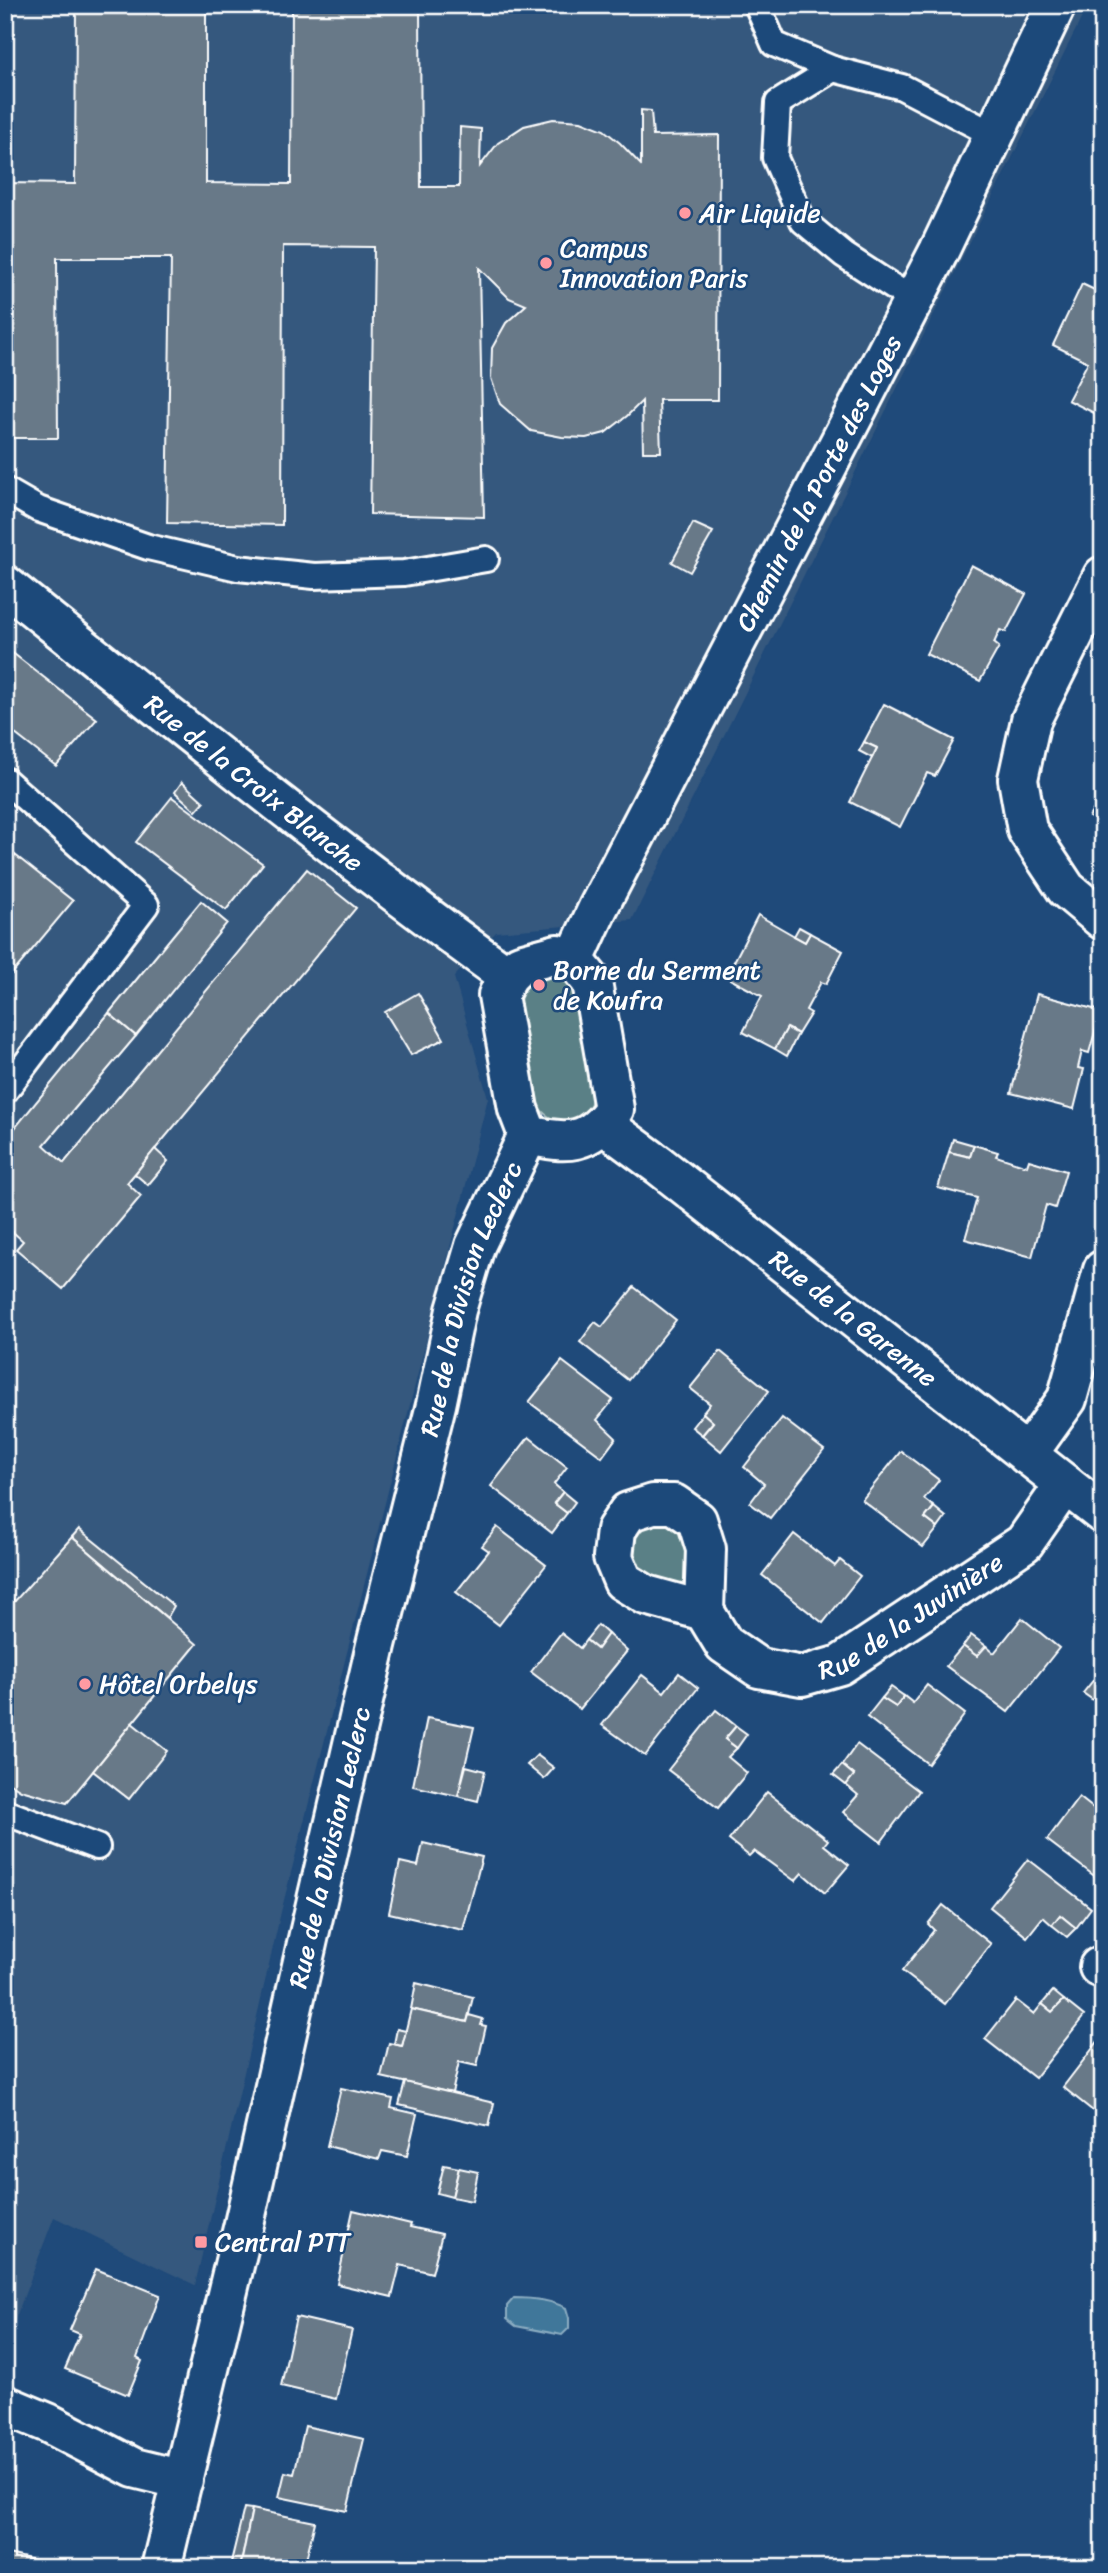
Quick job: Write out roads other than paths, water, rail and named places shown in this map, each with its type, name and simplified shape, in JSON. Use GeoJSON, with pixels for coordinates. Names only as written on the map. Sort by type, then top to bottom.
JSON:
{"type":"FeatureCollection","features":[{"type":"Feature","properties":{"kind":"street","name":"Chemin de la Porte des Loges"},"geometry":{"type":"LineString","coordinates":[[574,960],[611,883],[914,300],[1056,5]]}},
{"type":"Feature","properties":{"kind":"street"},"geometry":{"type":"LineString","coordinates":[[1103,576],[1031,720],[1018,779],[1027,830],[1066,889],[1103,920]]}},
{"type":"Feature","properties":{"kind":"street","name":"Rue de la Croix Blanche"},"geometry":{"type":"LineString","coordinates":[[5,585],[202,742],[508,976]]}},
{"type":"Feature","properties":{"kind":"street"},"geometry":{"type":"LineString","coordinates":[[557,954],[574,960],[592,982],[614,1110],[603,1124],[581,1139],[560,1142],[528,1135],[518,1109],[498,995],[508,976],[520,964],[557,954]]}},
{"type":"Feature","properties":{"kind":"street","name":"Rue de la Garenne"},"geometry":{"type":"LineString","coordinates":[[603,1124],[1103,1514]]}},
{"type":"Feature","properties":{"kind":"street","name":"Rue de la Division Leclerc"},"geometry":{"type":"LineString","coordinates":[[162,2568],[244,2224],[376,1645],[436,1405],[456,1310],[475,1246],[528,1135]]}},
{"type":"Feature","properties":{"kind":"street"},"geometry":{"type":"LineString","coordinates":[[1027,1455],[1067,1399],[1103,1270]]}},
{"type":"Feature","properties":{"kind":"street","name":"Rue de la Juvinière"},"geometry":{"type":"LineString","coordinates":[[704,1611],[724,1644],[759,1668],[802,1676],[840,1665],[1024,1543],[1065,1484]]}},
{"type":"Feature","properties":{"kind":"street"},"geometry":{"type":"LineString","coordinates":[[5,2405],[48,2423],[134,2468],[183,2480]]}},
{"type":"Feature","properties":{"kind":"lane"},"geometry":{"type":"LineString","coordinates":[[757,5],[774,44],[833,69],[902,87],[994,135]]}},
{"type":"Feature","properties":{"kind":"lane"},"geometry":{"type":"LineString","coordinates":[[833,69],[778,103],[775,158],[803,221],[844,256],[914,300]]}},
{"type":"Feature","properties":{"kind":"lane"},"geometry":{"type":"LineString","coordinates":[[5,490],[38,509],[148,547],[238,568],[327,576],[404,573],[486,559]]}},
{"type":"Feature","properties":{"kind":"lane"},"geometry":{"type":"LineString","coordinates":[[5,780],[146,905],[5,1091]]}},
{"type":"Feature","properties":{"kind":"lane"},"geometry":{"type":"LineString","coordinates":[[5,1812],[97,1847]]}},
{"type":"Feature","properties":{"kind":"place","name":"Air Liquide"},"geometry":{"type":"Point","coordinates":[685,213]}},
{"type":"Feature","properties":{"kind":"place","name":"Campus Innovation Paris"},"geometry":{"type":"Point","coordinates":[546,263]}},
{"type":"Feature","properties":{"kind":"place","name":"Borne du Serment de Koufra"},"geometry":{"type":"Point","coordinates":[539,985]}},
{"type":"Feature","properties":{"kind":"place","name":"Hôtel Orbelys"},"geometry":{"type":"Point","coordinates":[85,1684]}},
{"type":"Feature","properties":{"kind":"place","name":"Central PTT"},"geometry":{"type":"Point","coordinates":[201,2242]}}]}
